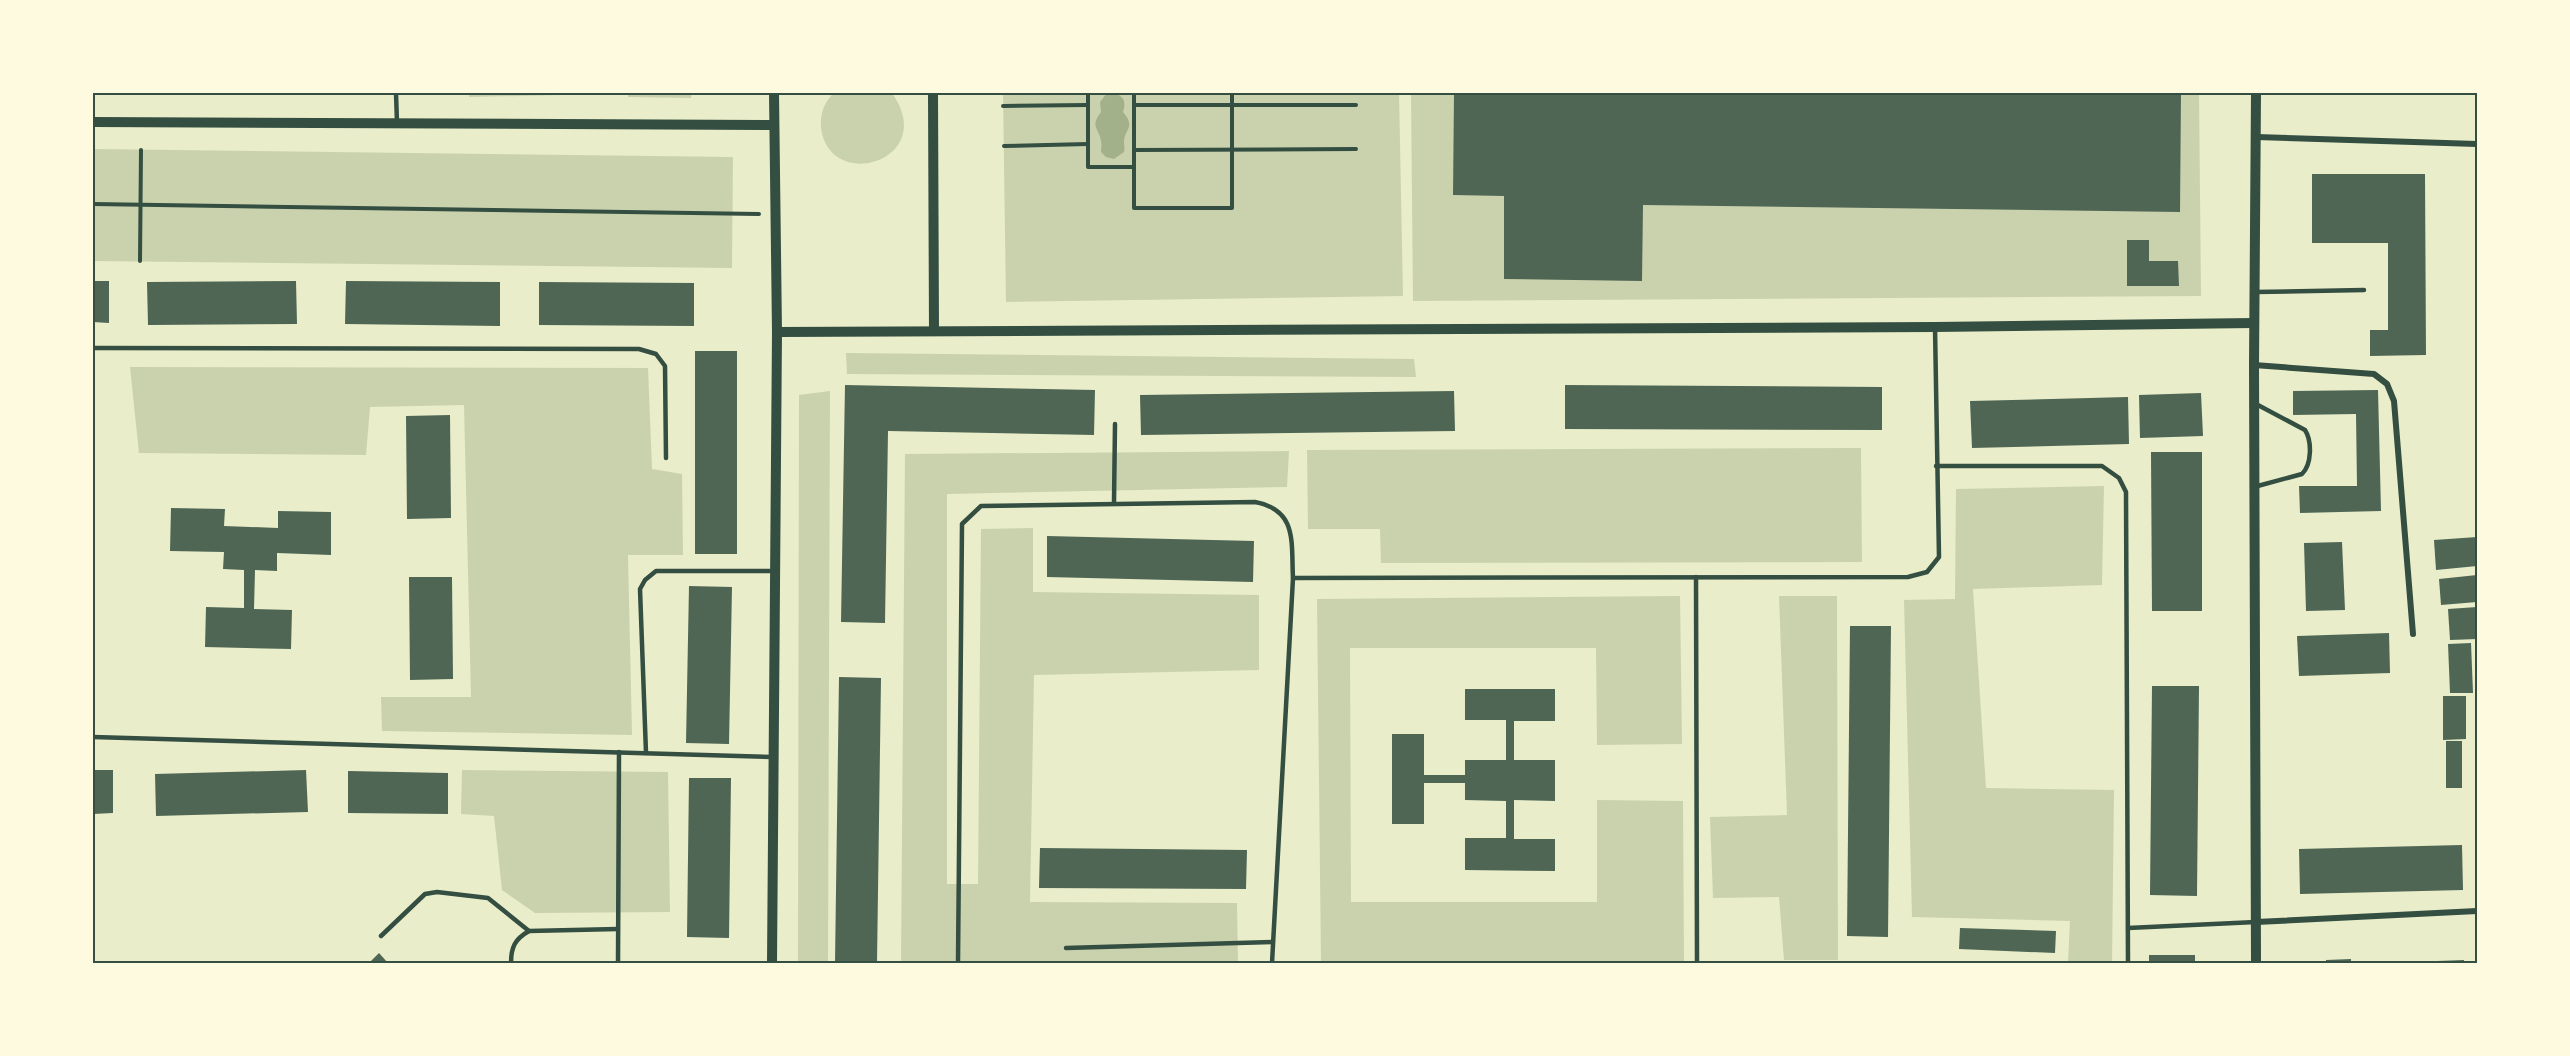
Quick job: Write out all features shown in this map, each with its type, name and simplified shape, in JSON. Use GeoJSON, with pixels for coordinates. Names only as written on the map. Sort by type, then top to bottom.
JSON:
{"type":"FeatureCollection","features":[{"type":"Feature","properties":{"kind":"street"},"geometry":{"type":"LineString","coordinates":[[772,963],[777,332],[774,93]]}},
{"type":"Feature","properties":{"kind":"street"},"geometry":{"type":"LineString","coordinates":[[933,93],[934,331]]}},
{"type":"Feature","properties":{"kind":"street"},"geometry":{"type":"LineString","coordinates":[[2256,93],[2254,292],[2256,963]]}},
{"type":"Feature","properties":{"kind":"street"},"geometry":{"type":"LineString","coordinates":[[93,122],[774,125]]}},
{"type":"Feature","properties":{"kind":"street"},"geometry":{"type":"LineString","coordinates":[[2256,137],[2477,144]]}},
{"type":"Feature","properties":{"kind":"street"},"geometry":{"type":"LineString","coordinates":[[777,332],[1935,327],[2254,323]]}},
{"type":"Feature","properties":{"kind":"street"},"geometry":{"type":"LineString","coordinates":[[2254,365],[2374,375],[2387,384],[2394,401],[2413,634]]}},
{"type":"Feature","properties":{"kind":"street"},"geometry":{"type":"LineString","coordinates":[[2256,922],[2477,911]]}},
{"type":"Feature","properties":{"kind":"lane"},"geometry":{"type":"LineString","coordinates":[[396,93],[397,123]]}},
{"type":"Feature","properties":{"kind":"lane"},"geometry":{"type":"LineString","coordinates":[[2254,292],[2364,290]]}},
{"type":"Feature","properties":{"kind":"lane"},"geometry":{"type":"LineString","coordinates":[[1293,579],[1908,577],[1927,572],[1939,557],[1935,327]]}},
{"type":"Feature","properties":{"kind":"lane"},"geometry":{"type":"LineString","coordinates":[[93,348],[639,349],[656,354],[665,366],[666,458]]}},
{"type":"Feature","properties":{"kind":"lane"},"geometry":{"type":"LineString","coordinates":[[2254,403],[2300,425],[2309,436],[2309,462],[2302,474],[2254,487]]}},
{"type":"Feature","properties":{"kind":"lane"},"geometry":{"type":"LineString","coordinates":[[1114,502],[1115,424]]}},
{"type":"Feature","properties":{"kind":"lane"},"geometry":{"type":"LineString","coordinates":[[1936,466],[2102,466],[2119,478],[2126,492],[2128,963]]}},
{"type":"Feature","properties":{"kind":"lane"},"geometry":{"type":"LineString","coordinates":[[958,963],[962,524],[981,506],[1114,502],[1255,502],[1271,505],[1282,514],[1291,529],[1293,579],[1272,963]]}},
{"type":"Feature","properties":{"kind":"lane"},"geometry":{"type":"LineString","coordinates":[[646,753],[640,589],[645,579],[656,571],[775,571]]}},
{"type":"Feature","properties":{"kind":"lane"},"geometry":{"type":"LineString","coordinates":[[1696,577],[1697,963]]}},
{"type":"Feature","properties":{"kind":"lane"},"geometry":{"type":"LineString","coordinates":[[93,736],[773,757]]}},
{"type":"Feature","properties":{"kind":"lane"},"geometry":{"type":"LineString","coordinates":[[618,963],[619,752]]}},
{"type":"Feature","properties":{"kind":"lane"},"geometry":{"type":"LineString","coordinates":[[381,936],[425,894],[437,892],[488,898],[529,932]]}},
{"type":"Feature","properties":{"kind":"lane"},"geometry":{"type":"LineString","coordinates":[[2128,928],[2256,922]]}},
{"type":"Feature","properties":{"kind":"lane"},"geometry":{"type":"LineString","coordinates":[[511,963],[511,949],[519,937],[529,932],[618,929]]}},
{"type":"Feature","properties":{"kind":"lane"},"geometry":{"type":"LineString","coordinates":[[1066,948],[1273,942]]}},
{"type":"Feature","properties":{"kind":"path"},"geometry":{"type":"LineString","coordinates":[[1088,93],[1088,167],[1134,167]]}},
{"type":"Feature","properties":{"kind":"path"},"geometry":{"type":"LineString","coordinates":[[1134,93],[1134,208],[1232,208],[1232,93]]}},
{"type":"Feature","properties":{"kind":"path"},"geometry":{"type":"LineString","coordinates":[[1003,106],[1088,105]]}},
{"type":"Feature","properties":{"kind":"path"},"geometry":{"type":"LineString","coordinates":[[1134,105],[1356,105]]}},
{"type":"Feature","properties":{"kind":"path"},"geometry":{"type":"LineString","coordinates":[[1004,146],[1088,144]]}},
{"type":"Feature","properties":{"kind":"path"},"geometry":{"type":"LineString","coordinates":[[1134,150],[1356,149]]}},
{"type":"Feature","properties":{"kind":"path"},"geometry":{"type":"LineString","coordinates":[[140,261],[141,150]]}},
{"type":"Feature","properties":{"kind":"path"},"geometry":{"type":"LineString","coordinates":[[93,204],[775,214]]}},
{"type":"Feature","properties":{"kind":"shaded area"},"geometry":{"type":"Polygon","coordinates":[[[469,93],[561,93],[561,95],[469,97],[469,93]]]}},
{"type":"Feature","properties":{"kind":"shaded area"},"geometry":{"type":"Polygon","coordinates":[[[628,93],[692,93],[691,98],[628,97],[628,93]]]}},
{"type":"Feature","properties":{"kind":"shaded area"},"geometry":{"type":"Polygon","coordinates":[[[834,93],[892,93],[903,117],[902,136],[892,151],[877,161],[859,164],[842,160],[828,148],[821,127],[821,117],[825,104],[834,93]]]}},
{"type":"Feature","properties":{"kind":"shaded area"},"geometry":{"type":"Polygon","coordinates":[[[1003,93],[1399,93],[1403,296],[1006,302],[1003,93]]]}},
{"type":"Feature","properties":{"kind":"shaded area"},"geometry":{"type":"Polygon","coordinates":[[[1107,93],[1122,97],[1123,112],[1129,121],[1124,152],[1114,159],[1106,157],[1101,152],[1100,137],[1095,125],[1101,112],[1100,102],[1107,93]]]}},
{"type":"Feature","properties":{"kind":"shaded area"},"geometry":{"type":"Polygon","coordinates":[[[1411,93],[2199,93],[2201,296],[1413,301],[1411,93]]]}},
{"type":"Feature","properties":{"kind":"shaded area"},"geometry":{"type":"Polygon","coordinates":[[[93,149],[733,157],[732,268],[93,261],[93,149]]]}},
{"type":"Feature","properties":{"kind":"shaded area"},"geometry":{"type":"Polygon","coordinates":[[[846,353],[1414,359],[1416,377],[847,374],[846,353]]]}},
{"type":"Feature","properties":{"kind":"shaded area"},"geometry":{"type":"Polygon","coordinates":[[[130,367],[648,368],[652,469],[682,474],[683,555],[628,555],[632,735],[382,731],[381,697],[471,697],[464,405],[370,407],[366,455],[139,453],[130,367]]]}},
{"type":"Feature","properties":{"kind":"shaded area"},"geometry":{"type":"Polygon","coordinates":[[[830,391],[828,963],[798,963],[799,395],[830,391]]]}},
{"type":"Feature","properties":{"kind":"shaded area"},"geometry":{"type":"Polygon","coordinates":[[[1861,448],[1862,562],[1381,563],[1380,529],[1308,529],[1307,450],[1861,448]]]}},
{"type":"Feature","properties":{"kind":"shaded area"},"geometry":{"type":"Polygon","coordinates":[[[1289,451],[1287,487],[947,494],[947,884],[978,884],[981,529],[1033,528],[1033,592],[1259,595],[1259,670],[1034,675],[1030,902],[1237,903],[1238,963],[901,963],[905,454],[1289,451]]]}},
{"type":"Feature","properties":{"kind":"shaded area"},"geometry":{"type":"Polygon","coordinates":[[[2104,486],[2102,585],[1973,589],[1986,788],[2114,790],[2112,963],[2068,963],[2070,921],[1912,917],[1904,600],[1955,599],[1956,489],[2104,486]]]}},
{"type":"Feature","properties":{"kind":"shaded area"},"geometry":{"type":"Polygon","coordinates":[[[1680,596],[1682,744],[1597,745],[1596,648],[1350,648],[1351,902],[1597,902],[1597,800],[1683,801],[1684,963],[1321,963],[1317,599],[1680,596]]]}},
{"type":"Feature","properties":{"kind":"shaded area"},"geometry":{"type":"Polygon","coordinates":[[[1779,596],[1837,596],[1838,960],[1784,960],[1779,897],[1713,898],[1710,817],[1787,815],[1779,596]]]}},
{"type":"Feature","properties":{"kind":"shaded area"},"geometry":{"type":"Polygon","coordinates":[[[462,770],[668,772],[670,912],[535,913],[502,890],[494,816],[461,814],[462,770]]]}},
{"type":"Feature","properties":{"kind":"building"},"geometry":{"type":"Polygon","coordinates":[[[1454,93],[2181,93],[2180,212],[1643,205],[1642,281],[1504,279],[1504,196],[1453,195],[1454,93]]]}},
{"type":"Feature","properties":{"kind":"building"},"geometry":{"type":"Polygon","coordinates":[[[2312,174],[2425,174],[2426,355],[2370,356],[2370,330],[2388,330],[2388,243],[2312,243],[2312,174]]]}},
{"type":"Feature","properties":{"kind":"building"},"geometry":{"type":"Polygon","coordinates":[[[2127,240],[2149,240],[2149,261],[2178,261],[2179,286],[2127,286],[2127,240]]]}},
{"type":"Feature","properties":{"kind":"building"},"geometry":{"type":"Polygon","coordinates":[[[93,281],[109,281],[109,323],[93,322],[93,281]]]}},
{"type":"Feature","properties":{"kind":"building"},"geometry":{"type":"Polygon","coordinates":[[[296,281],[297,324],[148,325],[147,282],[296,281]]]}},
{"type":"Feature","properties":{"kind":"building"},"geometry":{"type":"Polygon","coordinates":[[[346,281],[500,282],[500,326],[345,324],[346,281]]]}},
{"type":"Feature","properties":{"kind":"building"},"geometry":{"type":"Polygon","coordinates":[[[539,282],[694,283],[694,326],[539,325],[539,282]]]}},
{"type":"Feature","properties":{"kind":"building"},"geometry":{"type":"Polygon","coordinates":[[[695,351],[737,351],[737,554],[695,554],[695,351]]]}},
{"type":"Feature","properties":{"kind":"building"},"geometry":{"type":"Polygon","coordinates":[[[845,385],[1095,390],[1094,435],[888,431],[885,623],[841,622],[845,385]]]}},
{"type":"Feature","properties":{"kind":"building"},"geometry":{"type":"Polygon","coordinates":[[[1565,385],[1882,387],[1882,430],[1565,429],[1565,385]]]}},
{"type":"Feature","properties":{"kind":"building"},"geometry":{"type":"Polygon","coordinates":[[[2378,390],[2381,511],[2300,513],[2299,486],[2357,486],[2356,414],[2293,415],[2293,391],[2378,390]]]}},
{"type":"Feature","properties":{"kind":"building"},"geometry":{"type":"Polygon","coordinates":[[[1454,391],[1455,431],[1141,435],[1140,395],[1454,391]]]}},
{"type":"Feature","properties":{"kind":"building"},"geometry":{"type":"Polygon","coordinates":[[[2201,393],[2203,436],[2140,438],[2139,395],[2201,393]]]}},
{"type":"Feature","properties":{"kind":"building"},"geometry":{"type":"Polygon","coordinates":[[[2128,397],[2129,444],[1972,448],[1970,401],[2128,397]]]}},
{"type":"Feature","properties":{"kind":"building"},"geometry":{"type":"Polygon","coordinates":[[[450,415],[451,518],[407,519],[406,416],[450,415]]]}},
{"type":"Feature","properties":{"kind":"building"},"geometry":{"type":"Polygon","coordinates":[[[2151,452],[2202,452],[2202,611],[2152,611],[2151,452]]]}},
{"type":"Feature","properties":{"kind":"building"},"geometry":{"type":"Polygon","coordinates":[[[171,508],[225,509],[224,526],[278,528],[278,511],[331,512],[331,555],[277,553],[277,571],[255,570],[254,609],[292,610],[291,649],[205,647],[206,607],[244,608],[244,570],[223,569],[224,552],[170,551],[171,508]]]}},
{"type":"Feature","properties":{"kind":"building"},"geometry":{"type":"Polygon","coordinates":[[[1047,536],[1254,541],[1253,582],[1047,577],[1047,536]]]}},
{"type":"Feature","properties":{"kind":"building"},"geometry":{"type":"Polygon","coordinates":[[[2477,537],[2477,566],[2436,570],[2434,540],[2477,537]]]}},
{"type":"Feature","properties":{"kind":"building"},"geometry":{"type":"Polygon","coordinates":[[[2342,542],[2345,610],[2306,611],[2304,543],[2342,542]]]}},
{"type":"Feature","properties":{"kind":"building"},"geometry":{"type":"Polygon","coordinates":[[[2477,575],[2477,602],[2441,605],[2439,579],[2477,575]]]}},
{"type":"Feature","properties":{"kind":"building"},"geometry":{"type":"Polygon","coordinates":[[[409,577],[452,577],[453,679],[410,680],[409,577]]]}},
{"type":"Feature","properties":{"kind":"building"},"geometry":{"type":"Polygon","coordinates":[[[689,586],[732,587],[729,744],[686,743],[689,586]]]}},
{"type":"Feature","properties":{"kind":"building"},"geometry":{"type":"Polygon","coordinates":[[[2477,607],[2477,639],[2450,640],[2448,609],[2477,607]]]}},
{"type":"Feature","properties":{"kind":"building"},"geometry":{"type":"Polygon","coordinates":[[[1850,626],[1891,626],[1888,937],[1847,936],[1850,626]]]}},
{"type":"Feature","properties":{"kind":"building"},"geometry":{"type":"Polygon","coordinates":[[[2389,633],[2390,673],[2299,676],[2297,636],[2389,633]]]}},
{"type":"Feature","properties":{"kind":"building"},"geometry":{"type":"Polygon","coordinates":[[[2471,643],[2473,693],[2450,693],[2448,644],[2471,643]]]}},
{"type":"Feature","properties":{"kind":"building"},"geometry":{"type":"Polygon","coordinates":[[[839,677],[881,678],[877,963],[835,963],[839,677]]]}},
{"type":"Feature","properties":{"kind":"building"},"geometry":{"type":"Polygon","coordinates":[[[2152,686],[2199,686],[2197,896],[2150,895],[2152,686]]]}},
{"type":"Feature","properties":{"kind":"building"},"geometry":{"type":"Polygon","coordinates":[[[1465,689],[1555,689],[1555,721],[1514,721],[1514,760],[1555,760],[1555,801],[1514,800],[1514,839],[1555,839],[1555,871],[1465,870],[1465,838],[1506,838],[1506,801],[1465,800],[1465,783],[1424,783],[1424,824],[1392,824],[1392,734],[1424,734],[1424,775],[1465,775],[1465,760],[1506,760],[1506,720],[1465,720],[1465,689]]]}},
{"type":"Feature","properties":{"kind":"building"},"geometry":{"type":"Polygon","coordinates":[[[2443,696],[2466,696],[2466,739],[2443,740],[2443,696]]]}},
{"type":"Feature","properties":{"kind":"building"},"geometry":{"type":"Polygon","coordinates":[[[2446,741],[2462,741],[2462,788],[2446,788],[2446,741]]]}},
{"type":"Feature","properties":{"kind":"building"},"geometry":{"type":"Polygon","coordinates":[[[93,770],[113,770],[113,813],[93,814],[93,770]]]}},
{"type":"Feature","properties":{"kind":"building"},"geometry":{"type":"Polygon","coordinates":[[[306,770],[308,812],[156,816],[155,774],[306,770]]]}},
{"type":"Feature","properties":{"kind":"building"},"geometry":{"type":"Polygon","coordinates":[[[348,771],[448,773],[448,814],[348,813],[348,771]]]}},
{"type":"Feature","properties":{"kind":"building"},"geometry":{"type":"Polygon","coordinates":[[[689,778],[731,778],[729,938],[687,937],[689,778]]]}},
{"type":"Feature","properties":{"kind":"building"},"geometry":{"type":"Polygon","coordinates":[[[2462,845],[2463,890],[2300,894],[2299,849],[2462,845]]]}},
{"type":"Feature","properties":{"kind":"building"},"geometry":{"type":"Polygon","coordinates":[[[1040,848],[1247,850],[1246,889],[1039,888],[1040,848]]]}},
{"type":"Feature","properties":{"kind":"building"},"geometry":{"type":"Polygon","coordinates":[[[1960,928],[2056,931],[2055,953],[1959,949],[1960,928]]]}},
{"type":"Feature","properties":{"kind":"building"},"geometry":{"type":"Polygon","coordinates":[[[379,953],[388,963],[369,963],[379,953]]]}},
{"type":"Feature","properties":{"kind":"building"},"geometry":{"type":"Polygon","coordinates":[[[2149,955],[2195,955],[2195,963],[2149,963],[2149,955]]]}},
{"type":"Feature","properties":{"kind":"building"},"geometry":{"type":"Polygon","coordinates":[[[2351,959],[2351,963],[2326,963],[2326,960],[2351,959]]]}},
{"type":"Feature","properties":{"kind":"building"},"geometry":{"type":"Polygon","coordinates":[[[2464,960],[2464,963],[2437,963],[2437,961],[2464,960]]]}}]}
